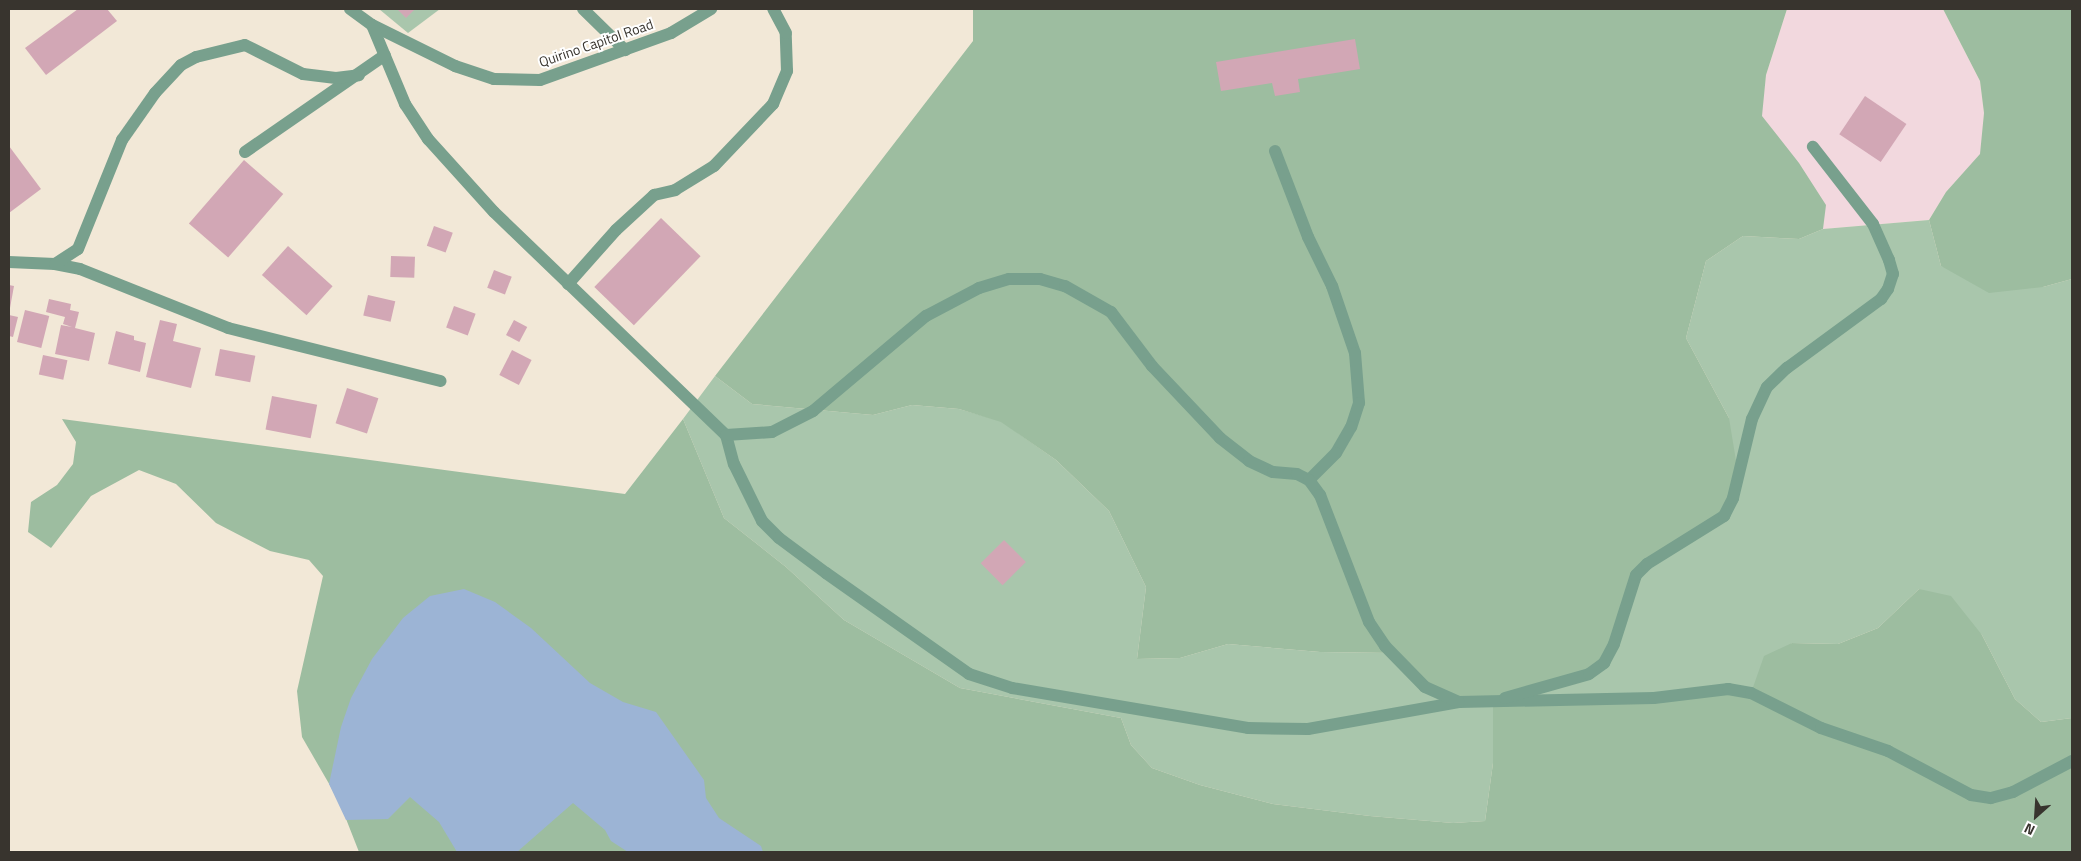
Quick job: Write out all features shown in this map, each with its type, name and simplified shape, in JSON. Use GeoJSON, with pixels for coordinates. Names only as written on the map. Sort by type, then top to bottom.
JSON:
{"type":"FeatureCollection","features":[{"type":"Feature","properties":{"kind":"street","name":"Quirino Capitol Road"},"geometry":{"type":"LineString","coordinates":[[350,9],[372,25],[454,66],[494,79],[540,80],[671,32],[711,9]]}},
{"type":"Feature","properties":{"kind":"street"},"geometry":{"type":"LineString","coordinates":[[583,9],[625,50]]}},
{"type":"Feature","properties":{"kind":"street"},"geometry":{"type":"LineString","coordinates":[[568,284],[616,230],[654,195],[675,190],[714,166],[773,104],[787,71],[786,33],[773,9]]}},
{"type":"Feature","properties":{"kind":"street"},"geometry":{"type":"LineString","coordinates":[[372,25],[405,104],[428,139],[494,212],[726,435],[751,502],[762,521],[779,538],[924,645],[969,674],[1012,688],[1248,728],[1308,729],[1459,702],[1654,698],[1728,689],[1751,694],[1821,728],[1888,751],[1971,795],[1991,798],[2013,792],[2072,761]]}},
{"type":"Feature","properties":{"kind":"street"},"geometry":{"type":"LineString","coordinates":[[55,264],[78,249],[122,140],[155,93],[181,65],[196,57],[245,46],[304,74],[336,78],[359,75]]}},
{"type":"Feature","properties":{"kind":"street"},"geometry":{"type":"LineString","coordinates":[[246,152],[359,75],[385,55]]}},
{"type":"Feature","properties":{"kind":"street"},"geometry":{"type":"LineString","coordinates":[[1493,702],[1589,674],[1604,663],[1614,644],[1636,574],[1647,564],[1724,516],[1733,498],[1752,419],[1767,387],[1787,368],[1881,299],[1888,289],[1893,274],[1873,224],[1814,146]]}},
{"type":"Feature","properties":{"kind":"street"},"geometry":{"type":"LineString","coordinates":[[1275,151],[1308,237],[1332,286],[1355,353],[1359,403],[1351,427],[1336,454],[1309,480]]}},
{"type":"Feature","properties":{"kind":"street"},"geometry":{"type":"LineString","coordinates":[[9,262],[55,264],[80,269],[228,328],[440,380]]}},
{"type":"Feature","properties":{"kind":"street"},"geometry":{"type":"LineString","coordinates":[[726,435],[772,432],[813,411],[926,316],[979,288],[1009,279],[1040,279],[1065,286],[1111,312],[1152,366],[1220,438],[1249,461],[1274,472],[1297,474],[1309,480],[1320,495],[1368,622],[1385,646],[1425,687],[1459,702]]}},
{"type":"Feature","properties":{"kind":"shaded area"},"geometry":{"type":"Polygon","coordinates":[[[1787,9],[1943,9],[1980,81],[1984,113],[1981,154],[1946,192],[1929,220],[1823,229],[1825,205],[1761,116],[1766,75],[1787,9]]]}},
{"type":"Feature","properties":{"kind":"green space"},"geometry":{"type":"Polygon","coordinates":[[[379,9],[440,9],[408,33],[379,9]]]}},
{"type":"Feature","properties":{"kind":"green space"},"geometry":{"type":"Polygon","coordinates":[[[973,9],[1787,9],[1766,75],[1762,116],[1799,163],[1826,205],[1823,229],[1799,239],[1743,236],[1706,261],[1686,338],[1729,418],[1738,473],[1724,516],[1647,564],[1604,663],[1496,701],[1751,693],[1764,656],[1792,643],[1838,644],[1878,628],[1919,589],[1951,596],[1982,635],[2015,699],[2041,722],[2072,718],[2072,852],[359,852],[339,801],[302,737],[297,691],[323,576],[309,560],[270,551],[216,523],[176,484],[139,470],[91,496],[51,548],[28,532],[31,502],[57,485],[73,464],[76,442],[62,419],[625,494],[683,419],[724,518],[786,567],[844,620],[960,688],[1121,718],[1131,745],[1152,768],[1200,785],[1273,804],[1370,816],[1453,823],[1485,821],[1493,763],[1493,702],[1459,702],[1425,687],[1391,653],[1320,652],[1228,644],[1180,658],[1137,659],[1146,587],[1109,511],[1056,460],[1001,422],[959,409],[912,405],[873,415],[752,404],[715,376],[973,41],[973,9]]]}},
{"type":"Feature","properties":{"kind":"green space"},"geometry":{"type":"Polygon","coordinates":[[[1943,9],[2072,9],[2072,279],[2043,287],[1989,293],[1941,266],[1929,220],[1946,192],[1980,154],[1984,113],[1980,81],[1943,9]]]}},
{"type":"Feature","properties":{"kind":"green space"},"geometry":{"type":"Polygon","coordinates":[[[1929,220],[1941,266],[2043,287],[2072,279],[2072,718],[2041,722],[2015,699],[1982,635],[1919,589],[1878,628],[1838,644],[1792,643],[1751,693],[1493,702],[1493,763],[1485,821],[1453,823],[1370,816],[1273,804],[1200,785],[1152,768],[1131,745],[1121,718],[960,688],[844,620],[786,567],[724,518],[683,419],[715,376],[752,404],[873,415],[912,405],[959,409],[1001,421],[1056,460],[1109,511],[1146,587],[1137,659],[1180,658],[1228,644],[1320,652],[1391,653],[1629,595],[1729,418],[1686,338],[1706,261],[1743,236],[1799,239],[1823,229],[1929,220]]]}},
{"type":"Feature","properties":{"kind":"water"},"geometry":{"type":"Polygon","coordinates":[[[464,589],[495,602],[531,628],[590,683],[623,702],[656,712],[704,780],[706,798],[719,818],[761,846],[763,852],[628,852],[611,841],[605,830],[573,803],[517,852],[457,852],[439,822],[410,797],[388,819],[346,820],[329,784],[341,727],[351,698],[372,659],[403,618],[430,596],[464,589]]]}},
{"type":"Feature","properties":{"kind":"building"},"geometry":{"type":"Polygon","coordinates":[[[78,9],[107,9],[117,21],[46,75],[25,48],[78,9]]]}},
{"type":"Feature","properties":{"kind":"building"},"geometry":{"type":"Polygon","coordinates":[[[397,9],[415,9],[406,18],[397,9]]]}},
{"type":"Feature","properties":{"kind":"building"},"geometry":{"type":"Polygon","coordinates":[[[1355,39],[1360,69],[1298,79],[1300,92],[1275,96],[1272,83],[1221,91],[1216,62],[1355,39]]]}},
{"type":"Feature","properties":{"kind":"building"},"geometry":{"type":"Polygon","coordinates":[[[1865,96],[1906,124],[1881,162],[1839,134],[1865,96]]]}},
{"type":"Feature","properties":{"kind":"building"},"geometry":{"type":"Polygon","coordinates":[[[9,146],[41,189],[9,213],[9,146]]]}},
{"type":"Feature","properties":{"kind":"building"},"geometry":{"type":"Polygon","coordinates":[[[244,160],[283,194],[228,258],[189,223],[244,160]]]}},
{"type":"Feature","properties":{"kind":"building"},"geometry":{"type":"Polygon","coordinates":[[[661,218],[701,256],[634,325],[594,287],[661,218]]]}},
{"type":"Feature","properties":{"kind":"building"},"geometry":{"type":"Polygon","coordinates":[[[434,226],[453,233],[446,253],[427,246],[434,226]]]}},
{"type":"Feature","properties":{"kind":"building"},"geometry":{"type":"Polygon","coordinates":[[[288,246],[333,286],[306,315],[262,275],[288,246]]]}},
{"type":"Feature","properties":{"kind":"building"},"geometry":{"type":"Polygon","coordinates":[[[391,256],[415,257],[414,278],[390,277],[391,256]]]}},
{"type":"Feature","properties":{"kind":"building"},"geometry":{"type":"Polygon","coordinates":[[[494,270],[512,277],[505,295],[487,288],[494,270]]]}},
{"type":"Feature","properties":{"kind":"building"},"geometry":{"type":"Polygon","coordinates":[[[9,285],[14,286],[10,308],[9,307],[9,285]]]}},
{"type":"Feature","properties":{"kind":"building"},"geometry":{"type":"Polygon","coordinates":[[[368,295],[395,301],[391,322],[363,315],[368,295]]]}},
{"type":"Feature","properties":{"kind":"building"},"geometry":{"type":"Polygon","coordinates":[[[49,299],[71,304],[70,310],[79,312],[75,328],[95,333],[89,361],[55,354],[61,325],[72,327],[63,324],[65,317],[46,312],[49,299]]]}},
{"type":"Feature","properties":{"kind":"building"},"geometry":{"type":"Polygon","coordinates":[[[454,306],[476,314],[468,335],[446,328],[454,306]]]}},
{"type":"Feature","properties":{"kind":"building"},"geometry":{"type":"Polygon","coordinates":[[[25,310],[49,316],[41,348],[17,342],[25,310]]]}},
{"type":"Feature","properties":{"kind":"building"},"geometry":{"type":"Polygon","coordinates":[[[9,315],[18,317],[13,337],[9,336],[9,315]]]}},
{"type":"Feature","properties":{"kind":"building"},"geometry":{"type":"Polygon","coordinates":[[[160,320],[177,324],[173,341],[201,348],[191,388],[146,377],[160,320]]]}},
{"type":"Feature","properties":{"kind":"building"},"geometry":{"type":"Polygon","coordinates":[[[514,320],[527,327],[519,342],[506,335],[514,320]]]}},
{"type":"Feature","properties":{"kind":"building"},"geometry":{"type":"Polygon","coordinates":[[[116,331],[134,336],[134,340],[146,343],[140,372],[108,364],[116,331]]]}},
{"type":"Feature","properties":{"kind":"building"},"geometry":{"type":"Polygon","coordinates":[[[220,349],[255,356],[250,382],[215,376],[220,349]]]}},
{"type":"Feature","properties":{"kind":"building"},"geometry":{"type":"Polygon","coordinates":[[[512,350],[532,360],[519,385],[499,375],[512,350]]]}},
{"type":"Feature","properties":{"kind":"building"},"geometry":{"type":"Polygon","coordinates":[[[43,355],[67,360],[63,380],[39,375],[43,355]]]}},
{"type":"Feature","properties":{"kind":"building"},"geometry":{"type":"Polygon","coordinates":[[[347,388],[378,398],[367,433],[336,423],[347,388]]]}},
{"type":"Feature","properties":{"kind":"building"},"geometry":{"type":"Polygon","coordinates":[[[272,396],[317,405],[311,438],[266,429],[272,396]]]}},
{"type":"Feature","properties":{"kind":"building"},"geometry":{"type":"Polygon","coordinates":[[[1004,540],[1026,562],[1003,585],[981,563],[1004,540]]]}}]}
